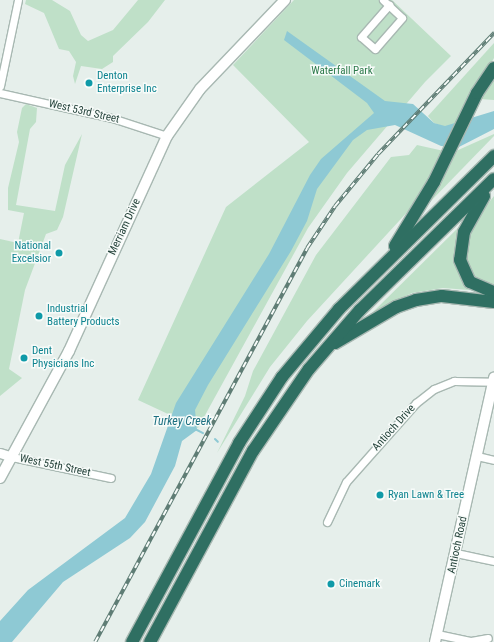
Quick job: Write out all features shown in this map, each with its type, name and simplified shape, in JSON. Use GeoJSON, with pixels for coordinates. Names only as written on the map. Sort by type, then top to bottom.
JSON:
{"type":"FeatureCollection","features":[{"type":"Feature","properties":{"kind":"highway"},"geometry":{"type":"LineString","coordinates":[[384,264],[449,154],[477,93],[494,68]]}},
{"type":"Feature","properties":{"kind":"highway"},"geometry":{"type":"LineString","coordinates":[[132,642],[257,415],[318,333],[384,264],[494,156]]}},
{"type":"Feature","properties":{"kind":"highway"},"geometry":{"type":"LineString","coordinates":[[494,180],[467,224],[460,253],[465,276],[477,287],[494,292]]}},
{"type":"Feature","properties":{"kind":"highway"},"geometry":{"type":"LineString","coordinates":[[150,642],[253,451],[324,351],[360,310],[494,180]]}},
{"type":"Feature","properties":{"kind":"highway"},"geometry":{"type":"LineString","coordinates":[[324,351],[376,318],[416,300],[442,296],[494,302]]}},
{"type":"Feature","properties":{"kind":"main road","name":"Merriam Drive"},"geometry":{"type":"LineString","coordinates":[[0,478],[69,350],[167,136],[200,89],[285,0]]}},
{"type":"Feature","properties":{"kind":"main road","name":"Antioch Road"},"geometry":{"type":"LineString","coordinates":[[436,638],[493,380]]}},
{"type":"Feature","properties":{"kind":"street"},"geometry":{"type":"LineString","coordinates":[[0,86],[18,0]]}},
{"type":"Feature","properties":{"kind":"street"},"geometry":{"type":"LineString","coordinates":[[383,0],[402,18],[375,49],[361,37],[389,6]]}},
{"type":"Feature","properties":{"kind":"street","name":"West 53rd Street"},"geometry":{"type":"LineString","coordinates":[[0,93],[112,118],[167,136]]}},
{"type":"Feature","properties":{"kind":"street","name":"Antioch Drive"},"geometry":{"type":"LineString","coordinates":[[327,522],[346,482],[416,403],[434,389],[454,381],[493,380]]}},
{"type":"Feature","properties":{"kind":"street","name":"West 55th Street"},"geometry":{"type":"LineString","coordinates":[[0,453],[12,457],[110,478]]}},
{"type":"Feature","properties":{"kind":"street"},"geometry":{"type":"LineString","coordinates":[[477,456],[494,460]]}},
{"type":"Feature","properties":{"kind":"street"},"geometry":{"type":"LineString","coordinates":[[456,553],[494,561]]}},
{"type":"Feature","properties":{"kind":"street"},"geometry":{"type":"LineString","coordinates":[[436,638],[471,641],[488,638]]}},
{"type":"Feature","properties":{"kind":"green space"},"geometry":{"type":"Polygon","coordinates":[[[26,0],[52,0],[70,11],[81,35],[88,41],[113,30],[138,0],[165,0],[148,22],[113,56],[113,62],[102,69],[81,66],[75,84],[73,76],[76,62],[69,51],[59,49],[44,13],[25,4],[26,0]]]}},
{"type":"Feature","properties":{"kind":"green space","name":"Waterfall Park"},"geometry":{"type":"Polygon","coordinates":[[[294,0],[392,0],[451,56],[425,82],[347,173],[308,228],[198,428],[138,400],[226,207],[309,142],[233,65],[294,0]]]}},
{"type":"Feature","properties":{"kind":"green space"},"geometry":{"type":"Polygon","coordinates":[[[494,43],[494,58],[457,124],[445,127],[434,123],[428,116],[494,43]]]}},
{"type":"Feature","properties":{"kind":"green space"},"geometry":{"type":"Polygon","coordinates":[[[494,77],[494,100],[480,99],[494,77]]]}},
{"type":"Feature","properties":{"kind":"green space"},"geometry":{"type":"Polygon","coordinates":[[[26,104],[37,108],[36,122],[30,129],[16,205],[55,211],[65,165],[82,134],[63,217],[57,230],[46,234],[25,290],[9,369],[22,378],[0,396],[0,239],[18,243],[24,213],[8,210],[8,188],[19,142],[17,132],[22,108],[26,104]]]}},
{"type":"Feature","properties":{"kind":"green space"},"geometry":{"type":"Polygon","coordinates":[[[494,134],[494,136],[428,204],[456,151],[494,134]]]}},
{"type":"Feature","properties":{"kind":"green space"},"geometry":{"type":"Polygon","coordinates":[[[417,145],[444,151],[427,183],[411,208],[307,321],[270,367],[217,453],[245,396],[253,371],[316,255],[391,157],[409,155],[417,145]]]}},
{"type":"Feature","properties":{"kind":"green space"},"geometry":{"type":"Polygon","coordinates":[[[494,196],[494,287],[473,276],[467,264],[465,247],[475,220],[494,196]]]}},
{"type":"Feature","properties":{"kind":"green space"},"geometry":{"type":"Polygon","coordinates":[[[462,224],[455,258],[469,290],[443,288],[412,293],[372,313],[462,224]]]}},
{"type":"Feature","properties":{"kind":"water","name":"Turkey Creek"},"geometry":{"type":"Polygon","coordinates":[[[287,31],[385,101],[413,104],[434,123],[445,126],[494,111],[494,129],[457,148],[441,146],[395,125],[367,130],[353,140],[317,189],[307,221],[291,251],[208,385],[195,410],[197,430],[182,441],[175,466],[145,522],[130,538],[63,582],[12,642],[0,642],[0,621],[28,590],[125,518],[151,474],[176,403],[269,254],[310,175],[321,159],[374,113],[367,103],[284,40],[287,31]]]}},
{"type":"Feature","properties":{"kind":"waterway"},"geometry":{"type":"LineString","coordinates":[[195,429],[203,433]]}},
{"type":"Feature","properties":{"kind":"waterway"},"geometry":{"type":"LineString","coordinates":[[215,439],[218,442]]}},
{"type":"Feature","properties":{"kind":"railway"},"geometry":{"type":"LineString","coordinates":[[95,642],[307,248],[335,206],[378,154],[494,33]]}},
{"type":"Feature","properties":{"kind":"place","name":"Denton Enterprise Inc"},"geometry":{"type":"Point","coordinates":[89,83]}},
{"type":"Feature","properties":{"kind":"place","name":"National Excelsior"},"geometry":{"type":"Point","coordinates":[59,253]}},
{"type":"Feature","properties":{"kind":"place","name":"Industrial Battery Products"},"geometry":{"type":"Point","coordinates":[39,316]}},
{"type":"Feature","properties":{"kind":"place","name":"Dent Physicians Inc"},"geometry":{"type":"Point","coordinates":[24,358]}},
{"type":"Feature","properties":{"kind":"place","name":"Ryan Lawn & Tree"},"geometry":{"type":"Point","coordinates":[380,495]}},
{"type":"Feature","properties":{"kind":"place","name":"Cinemark"},"geometry":{"type":"Point","coordinates":[331,584]}}]}
